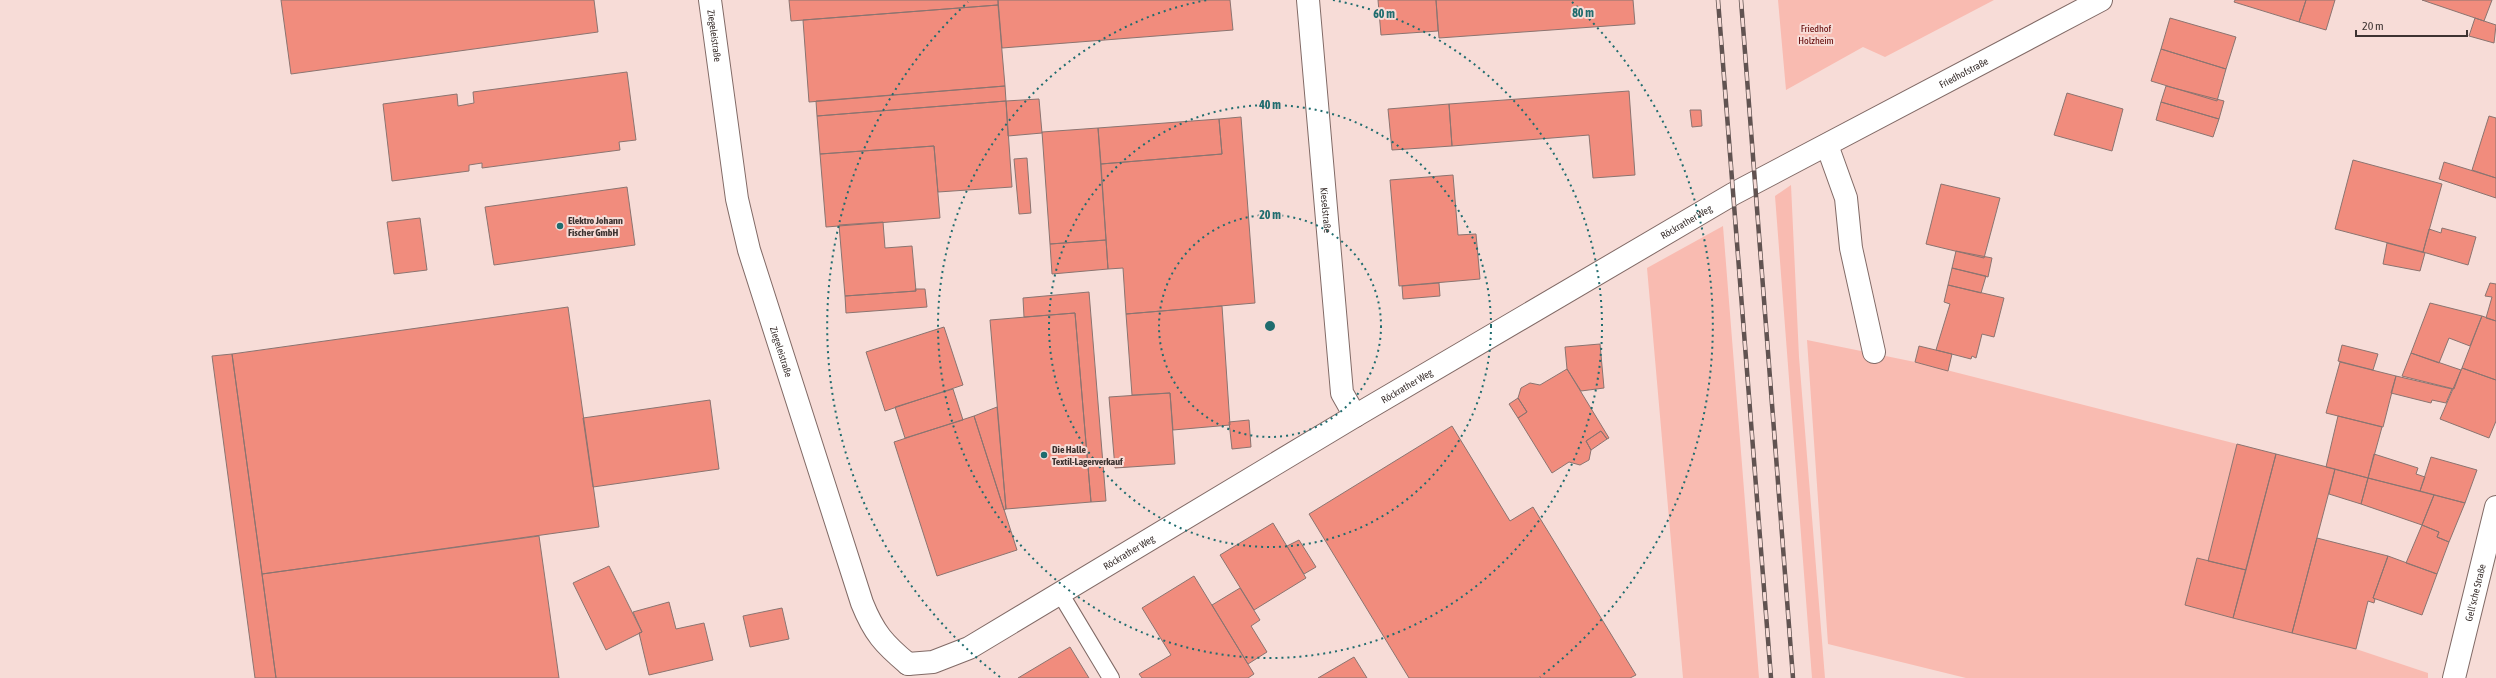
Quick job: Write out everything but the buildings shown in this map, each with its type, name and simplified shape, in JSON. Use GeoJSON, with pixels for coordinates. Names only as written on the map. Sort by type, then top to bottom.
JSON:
{"type":"FeatureCollection","features":[{"type":"Feature","properties":{"kind":"street","name":"Ziegeleistraße"},"geometry":{"type":"LineString","coordinates":[[710,0],[737,199],[749,250],[862,603],[871,624],[906,673]]}},
{"type":"Feature","properties":{"kind":"street","name":"Kieselstraße"},"geometry":{"type":"LineString","coordinates":[[1308,0],[1342,393],[1355,416]]}},
{"type":"Feature","properties":{"kind":"street","name":"Friedhofstraße"},"geometry":{"type":"LineString","coordinates":[[1755,182],[2101,0]]}},
{"type":"Feature","properties":{"kind":"street"},"geometry":{"type":"LineString","coordinates":[[1827,145],[1846,198],[1850,248],[1874,352]]}},
{"type":"Feature","properties":{"kind":"street","name":"Röckrather Weg"},"geometry":{"type":"LineString","coordinates":[[906,673],[952,656],[1355,416],[1755,182]]}},
{"type":"Feature","properties":{"kind":"street","name":"Gell'sche Straße"},"geometry":{"type":"LineString","coordinates":[[2454,678],[2496,507]]}},
{"type":"Feature","properties":{"kind":"lane"},"geometry":{"type":"LineString","coordinates":[[1060,593],[1111,678]]}},
{"type":"Feature","properties":{"kind":"green space","name":"Friedhof Holzheim"},"geometry":{"type":"Polygon","coordinates":[[[1778,0],[1994,0],[1885,57],[1863,47],[1786,90],[1778,0]]]}},
{"type":"Feature","properties":{"kind":"green space"},"geometry":{"type":"Polygon","coordinates":[[[1791,185],[1799,357],[1825,678],[1812,678],[1775,196],[1791,185]]]}},
{"type":"Feature","properties":{"kind":"green space"},"geometry":{"type":"Polygon","coordinates":[[[1723,226],[1759,678],[1683,678],[1647,268],[1723,226]]]}},
{"type":"Feature","properties":{"kind":"green space"},"geometry":{"type":"Polygon","coordinates":[[[1807,340],[1915,362],[2237,444],[2208,561],[2197,558],[2185,605],[2356,649],[2428,673],[2428,678],[1966,678],[1828,644],[1807,340]]]}},
{"type":"Feature","properties":{"kind":"railway"},"geometry":{"type":"LineString","coordinates":[[1718,0],[1771,678]]}},
{"type":"Feature","properties":{"kind":"railway"},"geometry":{"type":"LineString","coordinates":[[1741,0],[1793,678]]}},
{"type":"Feature","properties":{"kind":"place","name":"Elektro Johann Fischer GmbH"},"geometry":{"type":"Point","coordinates":[560,226]}},
{"type":"Feature","properties":{"kind":"place","name":"Die Halle Textil-Lagerverkauf"},"geometry":{"type":"Point","coordinates":[1044,455]}}]}
